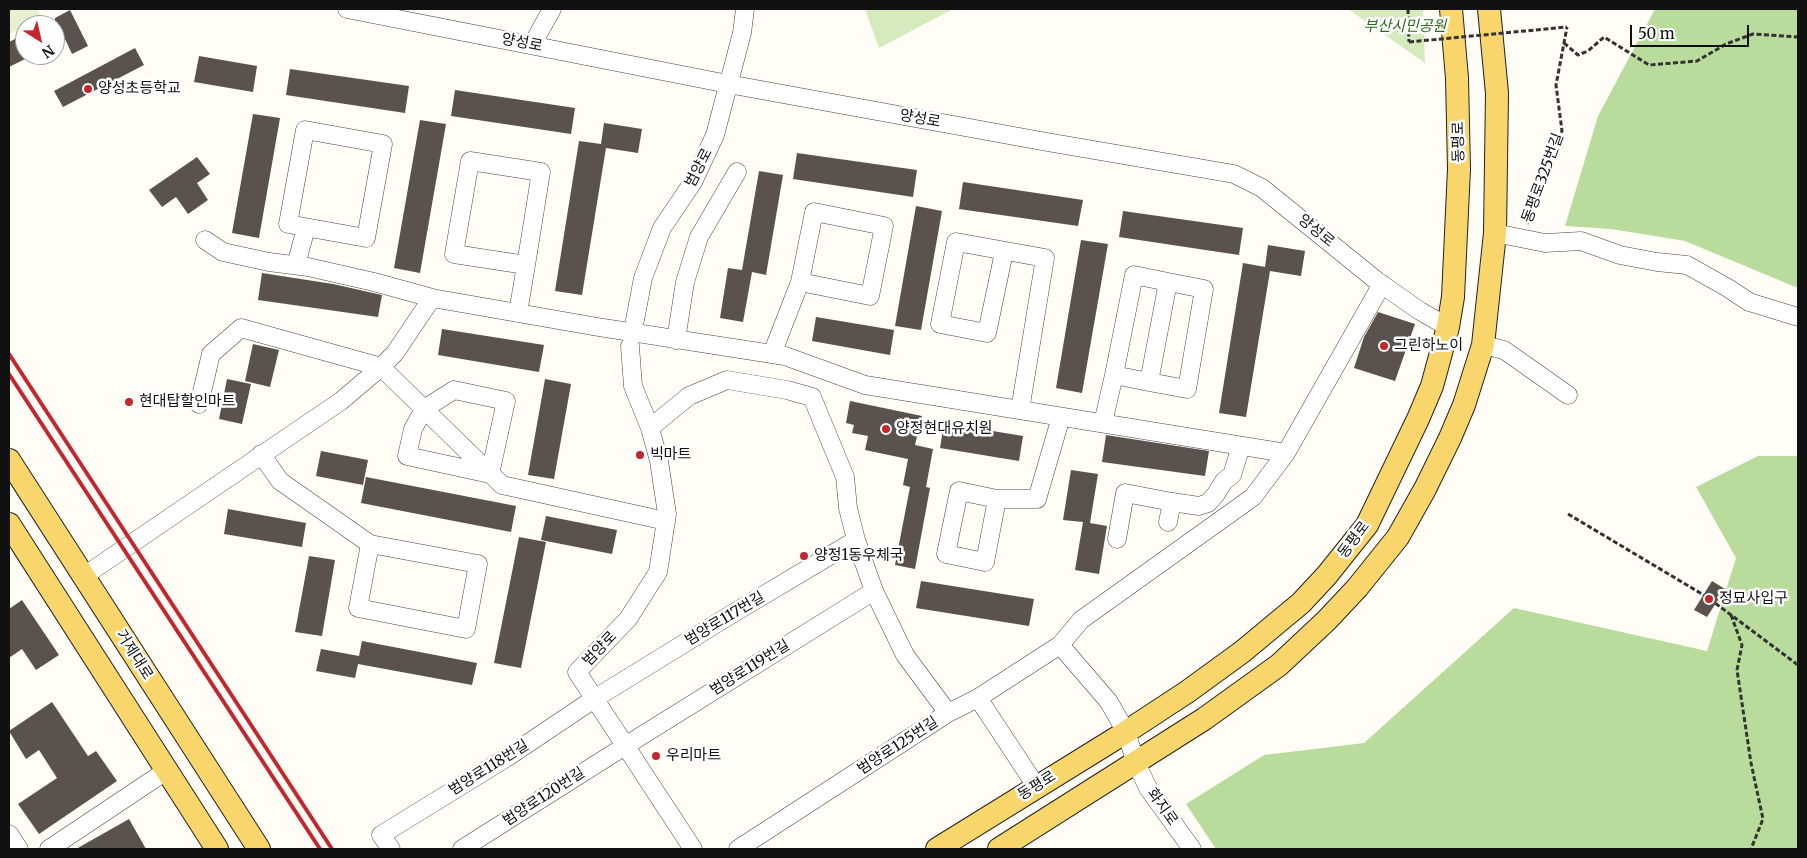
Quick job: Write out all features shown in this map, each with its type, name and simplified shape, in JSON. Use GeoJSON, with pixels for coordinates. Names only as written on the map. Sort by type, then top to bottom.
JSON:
{"type":"FeatureCollection","features":[{"type":"Feature","properties":{"kind":"main road","name":"동평로"},"geometry":{"type":"LineString","coordinates":[[936,849],[1126,732],[1187,692],[1242,652],[1301,603],[1327,575],[1367,525],[1432,386],[1448,327],[1452,297],[1459,169],[1457,78],[1452,9]]}},
{"type":"Feature","properties":{"kind":"main road"},"geometry":{"type":"LineString","coordinates":[[999,849],[1204,719],[1279,665],[1327,620],[1398,537],[1425,489],[1464,405],[1483,344],[1495,233],[1497,93],[1489,9]]}},
{"type":"Feature","properties":{"kind":"main road","name":"거제대로"},"geometry":{"type":"LineString","coordinates":[[9,460],[259,849]]}},
{"type":"Feature","properties":{"kind":"main road"},"geometry":{"type":"LineString","coordinates":[[12,538],[216,849]]}},
{"type":"Feature","properties":{"kind":"street","name":"양성로"},"geometry":{"type":"LineString","coordinates":[[347,9],[728,84],[1234,174],[1262,188],[1382,284],[1420,312],[1448,327]]}},
{"type":"Feature","properties":{"kind":"street"},"geometry":{"type":"LineString","coordinates":[[532,45],[552,9]]}},
{"type":"Feature","properties":{"kind":"street","name":"범양로"},"geometry":{"type":"LineString","coordinates":[[635,320],[643,278],[662,228],[693,182],[715,135],[742,33],[745,9]]}},
{"type":"Feature","properties":{"kind":"street"},"geometry":{"type":"LineString","coordinates":[[305,130],[383,144],[366,238],[306,228],[288,224],[305,130]]}},
{"type":"Feature","properties":{"kind":"street"},"geometry":{"type":"LineString","coordinates":[[518,313],[526,265],[541,172],[470,161],[454,254],[526,265]]}},
{"type":"Feature","properties":{"kind":"street"},"geometry":{"type":"LineString","coordinates":[[676,340],[685,282],[699,237],[737,172]]}},
{"type":"Feature","properties":{"kind":"street"},"geometry":{"type":"LineString","coordinates":[[772,354],[800,282],[814,212],[884,226],[870,296],[800,282]]}},
{"type":"Feature","properties":{"kind":"street"},"geometry":{"type":"LineString","coordinates":[[296,265],[306,228]]}},
{"type":"Feature","properties":{"kind":"street","name":"동평로325번길"},"geometry":{"type":"LineString","coordinates":[[1495,233],[1545,243],[1581,241],[1620,255],[1687,265],[1749,302],[1798,317]]}},
{"type":"Feature","properties":{"kind":"street"},"geometry":{"type":"LineString","coordinates":[[205,240],[223,252],[374,282],[432,298],[676,340],[785,356],[819,370],[865,385],[1286,453]]}},
{"type":"Feature","properties":{"kind":"street"},"geometry":{"type":"LineString","coordinates":[[1004,252],[988,333],[940,324],[956,242],[1045,258],[1020,410]]}},
{"type":"Feature","properties":{"kind":"street"},"geometry":{"type":"LineString","coordinates":[[1103,423],[1134,276],[1204,289],[1187,388],[1114,375]]}},
{"type":"Feature","properties":{"kind":"street"},"geometry":{"type":"LineString","coordinates":[[1149,382],[1168,282]]}},
{"type":"Feature","properties":{"kind":"street","name":"범양로125번길"},"geometry":{"type":"LineString","coordinates":[[738,849],[948,713],[978,698],[1060,646],[1081,620],[1253,497],[1286,453],[1382,284]]}},
{"type":"Feature","properties":{"kind":"street"},"geometry":{"type":"LineString","coordinates":[[84,576],[341,401],[395,353],[432,298]]}},
{"type":"Feature","properties":{"kind":"street"},"geometry":{"type":"LineString","coordinates":[[200,404],[211,354],[241,328],[381,367],[502,484],[666,521]]}},
{"type":"Feature","properties":{"kind":"street"},"geometry":{"type":"LineString","coordinates":[[1483,344],[1504,350],[1568,395]]}},
{"type":"Feature","properties":{"kind":"street","name":"범양로"},"geometry":{"type":"LineString","coordinates":[[630,346],[633,386],[650,428],[659,461],[667,514],[658,572],[628,619],[577,672],[693,849]]}},
{"type":"Feature","properties":{"kind":"street"},"geometry":{"type":"LineString","coordinates":[[819,370],[812,397],[845,478],[848,508],[856,540],[874,591],[905,655],[948,713]]}},
{"type":"Feature","properties":{"kind":"street"},"geometry":{"type":"LineString","coordinates":[[650,428],[690,396],[727,380],[786,390],[812,397]]}},
{"type":"Feature","properties":{"kind":"street"},"geometry":{"type":"LineString","coordinates":[[454,390],[506,401],[490,474],[407,456],[413,429],[424,409],[454,390]]}},
{"type":"Feature","properties":{"kind":"street"},"geometry":{"type":"LineString","coordinates":[[997,499],[1037,499],[1061,416]]}},
{"type":"Feature","properties":{"kind":"street"},"geometry":{"type":"LineString","coordinates":[[1117,539],[1125,493],[1198,506],[1208,503],[1224,481],[1232,475],[1241,446]]}},
{"type":"Feature","properties":{"kind":"street"},"geometry":{"type":"LineString","coordinates":[[261,454],[280,481],[370,544],[478,564],[466,629],[358,608],[370,544]]}},
{"type":"Feature","properties":{"kind":"street"},"geometry":{"type":"LineString","coordinates":[[1168,522],[1172,502]]}},
{"type":"Feature","properties":{"kind":"street","name":"범양로117번길"},"geometry":{"type":"LineString","coordinates":[[594,699],[856,540]]}},
{"type":"Feature","properties":{"kind":"street","name":"범양로119번길"},"geometry":{"type":"LineString","coordinates":[[625,746],[874,591]]}},
{"type":"Feature","properties":{"kind":"street","name":"화지로"},"geometry":{"type":"LineString","coordinates":[[1060,646],[1109,702],[1126,732],[1136,763],[1148,788],[1192,849]]}},
{"type":"Feature","properties":{"kind":"street"},"geometry":{"type":"LineString","coordinates":[[978,698],[1036,786]]}},
{"type":"Feature","properties":{"kind":"street","name":"범양로118번길"},"geometry":{"type":"LineString","coordinates":[[386,842],[594,699]]}},
{"type":"Feature","properties":{"kind":"street","name":"범양로120번길"},"geometry":{"type":"LineString","coordinates":[[462,849],[625,746]]}},
{"type":"Feature","properties":{"kind":"street"},"geometry":{"type":"LineString","coordinates":[[49,849],[166,771]]}},
{"type":"Feature","properties":{"kind":"street"},"geometry":{"type":"LineString","coordinates":[[9,834],[19,849]]}},
{"type":"Feature","properties":{"kind":"path","name":"동평로325번길"},"geometry":{"type":"LineString","coordinates":[[1408,9],[1409,42],[1568,27],[1556,85],[1562,131],[1521,239]]}},
{"type":"Feature","properties":{"kind":"path"},"geometry":{"type":"LineString","coordinates":[[1564,43],[1578,55],[1588,51],[1604,37],[1648,65],[1697,61],[1726,44],[1752,34],[1798,37]]}},
{"type":"Feature","properties":{"kind":"path"},"geometry":{"type":"LineString","coordinates":[[1568,514],[1707,597],[1798,665]]}},
{"type":"Feature","properties":{"kind":"path"},"geometry":{"type":"LineString","coordinates":[[1731,615],[1742,646],[1737,670],[1763,819],[1751,849]]}},
{"type":"Feature","properties":{"kind":"green space"},"geometry":{"type":"Polygon","coordinates":[[[9,9],[39,9],[40,15],[15,15],[15,31],[9,34],[9,9]]]}},
{"type":"Feature","properties":{"kind":"green space"},"geometry":{"type":"Polygon","coordinates":[[[865,9],[953,9],[879,48],[865,9]]]}},
{"type":"Feature","properties":{"kind":"green space","name":"부산시민공원"},"geometry":{"type":"Polygon","coordinates":[[[1348,9],[1423,9],[1425,63],[1348,9]]]}},
{"type":"Feature","properties":{"kind":"green space"},"geometry":{"type":"Polygon","coordinates":[[[1655,9],[1798,9],[1798,288],[1685,241],[1611,229],[1565,226],[1598,116],[1655,9]]]}},
{"type":"Feature","properties":{"kind":"green space"},"geometry":{"type":"Polygon","coordinates":[[[1758,456],[1798,456],[1798,849],[1216,849],[1186,804],[1264,755],[1364,743],[1514,608],[1707,651],[1736,558],[1696,487],[1758,456]]]}},
{"type":"Feature","properties":{"kind":"building"},"geometry":{"type":"Polygon","coordinates":[[[70,10],[88,46],[72,54],[65,39],[65,15],[61,15],[70,10]]]}},
{"type":"Feature","properties":{"kind":"building"},"geometry":{"type":"Polygon","coordinates":[[[15,39],[15,64],[9,67],[9,42],[15,39]]]}},
{"type":"Feature","properties":{"kind":"building"},"geometry":{"type":"Polygon","coordinates":[[[135,48],[144,65],[63,107],[54,91],[135,48]]]}},
{"type":"Feature","properties":{"kind":"building"},"geometry":{"type":"Polygon","coordinates":[[[199,56],[257,66],[253,92],[194,82],[199,56]]]}},
{"type":"Feature","properties":{"kind":"building"},"geometry":{"type":"Polygon","coordinates":[[[290,69],[409,86],[405,113],[286,95],[290,69]]]}},
{"type":"Feature","properties":{"kind":"building"},"geometry":{"type":"Polygon","coordinates":[[[455,90],[575,108],[571,134],[451,116],[455,90]]]}},
{"type":"Feature","properties":{"kind":"building"},"geometry":{"type":"Polygon","coordinates":[[[253,114],[280,118],[259,238],[232,233],[253,114]]]}},
{"type":"Feature","properties":{"kind":"building"},"geometry":{"type":"Polygon","coordinates":[[[420,120],[446,124],[420,273],[394,268],[420,120]]]}},
{"type":"Feature","properties":{"kind":"building"},"geometry":{"type":"Polygon","coordinates":[[[604,123],[642,129],[638,153],[606,148],[582,295],[555,291],[579,141],[601,144],[604,123]]]}},
{"type":"Feature","properties":{"kind":"building"},"geometry":{"type":"Polygon","coordinates":[[[797,153],[917,170],[913,197],[793,179],[797,153]]]}},
{"type":"Feature","properties":{"kind":"building"},"geometry":{"type":"Polygon","coordinates":[[[197,157],[210,174],[197,183],[208,200],[188,214],[176,197],[162,207],[149,190],[197,157]]]}},
{"type":"Feature","properties":{"kind":"building"},"geometry":{"type":"Polygon","coordinates":[[[759,171],[783,175],[766,275],[752,272],[743,322],[720,318],[728,268],[742,270],[759,171]]]}},
{"type":"Feature","properties":{"kind":"building"},"geometry":{"type":"Polygon","coordinates":[[[963,182],[1083,200],[1078,226],[959,209],[963,182]]]}},
{"type":"Feature","properties":{"kind":"building"},"geometry":{"type":"Polygon","coordinates":[[[916,206],[942,211],[921,330],[895,326],[916,206]]]}},
{"type":"Feature","properties":{"kind":"building"},"geometry":{"type":"Polygon","coordinates":[[[1123,211],[1243,228],[1239,255],[1119,237],[1123,211]]]}},
{"type":"Feature","properties":{"kind":"building"},"geometry":{"type":"Polygon","coordinates":[[[1081,240],[1108,244],[1082,393],[1056,388],[1081,240]]]}},
{"type":"Feature","properties":{"kind":"building"},"geometry":{"type":"Polygon","coordinates":[[[1268,245],[1305,251],[1301,276],[1270,271],[1246,417],[1219,413],[1243,263],[1265,267],[1268,245]]]}},
{"type":"Feature","properties":{"kind":"building"},"geometry":{"type":"Polygon","coordinates":[[[262,273],[333,284],[382,295],[378,317],[258,300],[262,273]]]}},
{"type":"Feature","properties":{"kind":"building","name":"그린하노이"},"geometry":{"type":"Polygon","coordinates":[[[1378,312],[1415,324],[1395,381],[1354,368],[1364,337],[1378,312]]]}},
{"type":"Feature","properties":{"kind":"building"},"geometry":{"type":"Polygon","coordinates":[[[816,317],[894,330],[890,355],[812,341],[816,317]]]}},
{"type":"Feature","properties":{"kind":"building"},"geometry":{"type":"Polygon","coordinates":[[[442,329],[544,345],[539,372],[438,355],[442,329]]]}},
{"type":"Feature","properties":{"kind":"building"},"geometry":{"type":"Polygon","coordinates":[[[253,344],[279,350],[270,387],[245,381],[253,344]]]}},
{"type":"Feature","properties":{"kind":"building"},"geometry":{"type":"Polygon","coordinates":[[[227,379],[251,384],[242,424],[219,419],[227,379]]]}},
{"type":"Feature","properties":{"kind":"building"},"geometry":{"type":"Polygon","coordinates":[[[545,379],[571,384],[554,479],[528,475],[545,379]]]}},
{"type":"Feature","properties":{"kind":"building"},"geometry":{"type":"Polygon","coordinates":[[[850,401],[922,416],[915,445],[933,449],[926,487],[930,488],[915,569],[895,565],[910,487],[903,485],[908,459],[865,450],[868,436],[852,433],[854,425],[846,423],[850,401]]]}},
{"type":"Feature","properties":{"kind":"building"},"geometry":{"type":"Polygon","coordinates":[[[944,423],[1023,436],[1019,461],[940,448],[944,423]]]}},
{"type":"Feature","properties":{"kind":"building"},"geometry":{"type":"Polygon","coordinates":[[[1106,435],[1209,451],[1205,476],[1102,462],[1106,435]]]}},
{"type":"Feature","properties":{"kind":"building"},"geometry":{"type":"Polygon","coordinates":[[[321,451],[368,460],[363,485],[316,476],[321,451]]]}},
{"type":"Feature","properties":{"kind":"building"},"geometry":{"type":"Polygon","coordinates":[[[1071,470],[1098,474],[1090,523],[1107,526],[1099,574],[1075,570],[1083,522],[1063,520],[1071,470]]]}},
{"type":"Feature","properties":{"kind":"building"},"geometry":{"type":"Polygon","coordinates":[[[366,477],[516,506],[511,532],[361,503],[366,477]]]}},
{"type":"Feature","properties":{"kind":"building"},"geometry":{"type":"Polygon","coordinates":[[[228,509],[306,523],[302,547],[224,534],[228,509]]]}},
{"type":"Feature","properties":{"kind":"building"},"geometry":{"type":"Polygon","coordinates":[[[546,516],[617,530],[612,554],[541,540],[546,516]]]}},
{"type":"Feature","properties":{"kind":"building"},"geometry":{"type":"Polygon","coordinates":[[[519,537],[546,542],[521,668],[494,663],[519,537]]]}},
{"type":"Feature","properties":{"kind":"building"},"geometry":{"type":"Polygon","coordinates":[[[309,556],[335,560],[322,636],[295,632],[309,556]]]}},
{"type":"Feature","properties":{"kind":"building"},"geometry":{"type":"Polygon","coordinates":[[[921,581],[1034,599],[1029,626],[916,608],[921,581]]]}},
{"type":"Feature","properties":{"kind":"building","name":"정묘사입구"},"geometry":{"type":"Polygon","coordinates":[[[1712,581],[1725,589],[1707,617],[1694,610],[1712,581]]]}},
{"type":"Feature","properties":{"kind":"building"},"geometry":{"type":"Polygon","coordinates":[[[22,600],[59,655],[36,670],[22,649],[9,658],[9,609],[22,600]]]}},
{"type":"Feature","properties":{"kind":"building"},"geometry":{"type":"Polygon","coordinates":[[[362,641],[477,663],[472,685],[358,664],[355,678],[316,671],[321,649],[359,656],[362,641]]]}},
{"type":"Feature","properties":{"kind":"building"},"geometry":{"type":"Polygon","coordinates":[[[52,702],[88,756],[96,751],[117,781],[39,834],[18,804],[57,778],[39,750],[26,759],[9,731],[52,702]]]}},
{"type":"Feature","properties":{"kind":"building"},"geometry":{"type":"Polygon","coordinates":[[[129,819],[146,849],[76,849],[129,819]]]}},
{"type":"Feature","properties":{"kind":"railway"},"geometry":{"type":"LineString","coordinates":[[9,354],[332,849]]}},
{"type":"Feature","properties":{"kind":"railway"},"geometry":{"type":"LineString","coordinates":[[9,374],[320,849]]}},
{"type":"Feature","properties":{"kind":"place","name":"양성초등학교"},"geometry":{"type":"Point","coordinates":[88,89]}},
{"type":"Feature","properties":{"kind":"place","name":"그린하노이"},"geometry":{"type":"Point","coordinates":[1384,346]}},
{"type":"Feature","properties":{"kind":"place","name":"현대탑할인마트"},"geometry":{"type":"Point","coordinates":[129,402]}},
{"type":"Feature","properties":{"kind":"place","name":"양정현대유치원"},"geometry":{"type":"Point","coordinates":[886,429]}},
{"type":"Feature","properties":{"kind":"place","name":"빅마트"},"geometry":{"type":"Point","coordinates":[640,455]}},
{"type":"Feature","properties":{"kind":"place","name":"양정1동우체국"},"geometry":{"type":"Point","coordinates":[804,556]}},
{"type":"Feature","properties":{"kind":"place","name":"정묘사입구"},"geometry":{"type":"Point","coordinates":[1709,599]}},
{"type":"Feature","properties":{"kind":"place","name":"우리마트"},"geometry":{"type":"Point","coordinates":[656,756]}}]}
